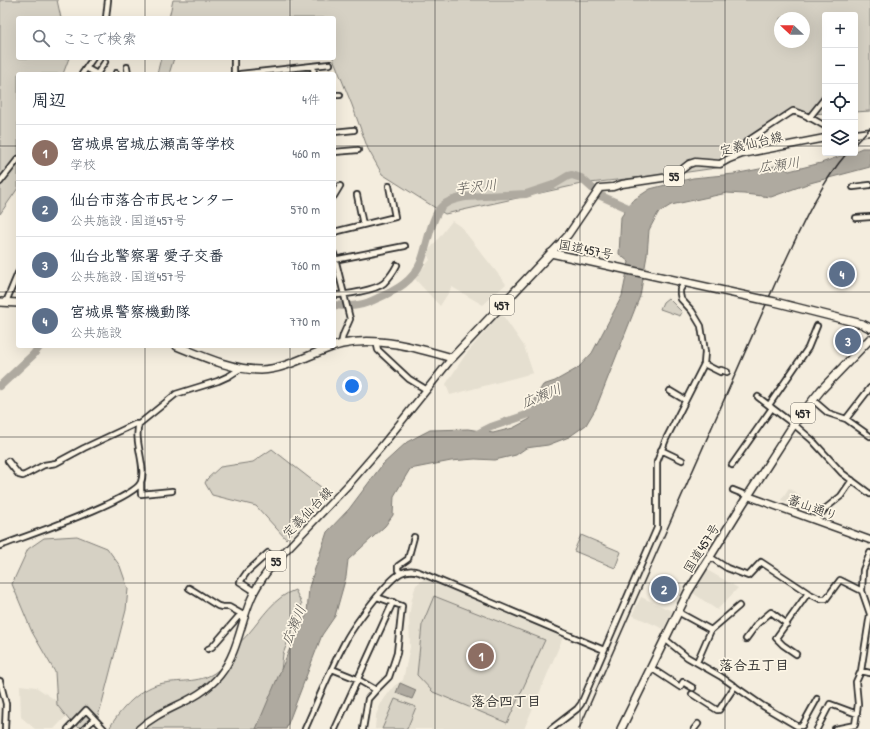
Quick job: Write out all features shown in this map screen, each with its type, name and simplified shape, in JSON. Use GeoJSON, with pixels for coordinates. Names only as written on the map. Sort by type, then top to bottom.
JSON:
{"type":"FeatureCollection","features":[{"type":"Feature","properties":{"kind":"highway","name":"国道457号"},"geometry":{"type":"LineString","coordinates":[[452,358],[551,252],[684,283],[775,302],[862,324],[870,328]]}},
{"type":"Feature","properties":{"kind":"highway"},"geometry":{"type":"LineString","coordinates":[[3,302],[16,303]]}},
{"type":"Feature","properties":{"kind":"highway"},"geometry":{"type":"LineString","coordinates":[[336,346],[341,344],[376,341],[452,358]]}},
{"type":"Feature","properties":{"kind":"highway","name":"国道457号"},"geometry":{"type":"LineString","coordinates":[[622,728],[688,592],[794,424],[821,390],[869,343]]}},
{"type":"Feature","properties":{"kind":"highway"},"geometry":{"type":"LineString","coordinates":[[182,348],[240,369],[262,370],[281,367],[331,348]]}},
{"type":"Feature","properties":{"kind":"main road"},"geometry":{"type":"LineString","coordinates":[[858,134],[870,132]]}},
{"type":"Feature","properties":{"kind":"main road","name":"定義仙台線"},"geometry":{"type":"LineString","coordinates":[[551,252],[568,235],[600,188],[669,177],[676,175],[689,164],[695,162],[720,164],[746,153],[822,139]]}},
{"type":"Feature","properties":{"kind":"main road","name":"定義仙台線"},"geometry":{"type":"LineString","coordinates":[[139,729],[155,717],[192,699],[208,688],[220,675],[233,653],[254,591],[272,565],[381,448],[452,358]]}},
{"type":"Feature","properties":{"kind":"main road","name":"蕃山通り"},"geometry":{"type":"LineString","coordinates":[[748,496],[870,540]]}},
{"type":"Feature","properties":{"kind":"street"},"geometry":{"type":"LineString","coordinates":[[106,16],[108,0]]}},
{"type":"Feature","properties":{"kind":"street"},"geometry":{"type":"LineString","coordinates":[[83,72],[91,60]]}},
{"type":"Feature","properties":{"kind":"street"},"geometry":{"type":"LineString","coordinates":[[234,60],[234,72]]}},
{"type":"Feature","properties":{"kind":"street"},"geometry":{"type":"LineString","coordinates":[[98,72],[105,62]]}},
{"type":"Feature","properties":{"kind":"street"},"geometry":{"type":"LineString","coordinates":[[258,72],[330,64]]}},
{"type":"Feature","properties":{"kind":"street"},"geometry":{"type":"LineString","coordinates":[[313,66],[314,72]]}},
{"type":"Feature","properties":{"kind":"street"},"geometry":{"type":"LineString","coordinates":[[127,67],[128,72]]}},
{"type":"Feature","properties":{"kind":"street"},"geometry":{"type":"LineString","coordinates":[[86,68],[93,72]]}},
{"type":"Feature","properties":{"kind":"street"},"geometry":{"type":"LineString","coordinates":[[336,95],[340,94]]}},
{"type":"Feature","properties":{"kind":"street"},"geometry":{"type":"LineString","coordinates":[[810,118],[822,102]]}},
{"type":"Feature","properties":{"kind":"street"},"geometry":{"type":"LineString","coordinates":[[746,153],[746,142],[793,111],[805,114],[822,124]]}},
{"type":"Feature","properties":{"kind":"street"},"geometry":{"type":"LineString","coordinates":[[336,132],[354,130]]}},
{"type":"Feature","properties":{"kind":"street"},"geometry":{"type":"LineString","coordinates":[[336,152],[358,150]]}},
{"type":"Feature","properties":{"kind":"street"},"geometry":{"type":"LineString","coordinates":[[0,182],[16,162]]}},
{"type":"Feature","properties":{"kind":"street"},"geometry":{"type":"LineString","coordinates":[[853,187],[870,185]]}},
{"type":"Feature","properties":{"kind":"street"},"geometry":{"type":"LineString","coordinates":[[336,193],[340,186]]}},
{"type":"Feature","properties":{"kind":"street"},"geometry":{"type":"LineString","coordinates":[[336,232],[395,217],[390,186]]}},
{"type":"Feature","properties":{"kind":"street"},"geometry":{"type":"LineString","coordinates":[[357,195],[363,225]]}},
{"type":"Feature","properties":{"kind":"street"},"geometry":{"type":"LineString","coordinates":[[856,218],[870,217]]}},
{"type":"Feature","properties":{"kind":"street"},"geometry":{"type":"LineString","coordinates":[[336,260],[405,246]]}},
{"type":"Feature","properties":{"kind":"street"},"geometry":{"type":"LineString","coordinates":[[336,264],[350,319],[341,344]]}},
{"type":"Feature","properties":{"kind":"street"},"geometry":{"type":"LineString","coordinates":[[336,295],[344,296],[383,284],[397,265]]}},
{"type":"Feature","properties":{"kind":"street"},"geometry":{"type":"LineString","coordinates":[[3,302],[16,277]]}},
{"type":"Feature","properties":{"kind":"street"},"geometry":{"type":"LineString","coordinates":[[551,729],[581,704],[657,528],[657,462],[661,450],[704,364],[704,336],[701,326],[692,311],[681,299],[680,290],[684,283]]}},
{"type":"Feature","properties":{"kind":"street"},"geometry":{"type":"LineString","coordinates":[[732,465],[808,348],[817,326]]}},
{"type":"Feature","properties":{"kind":"street"},"geometry":{"type":"LineString","coordinates":[[376,341],[378,350],[409,379],[428,390]]}},
{"type":"Feature","properties":{"kind":"street"},"geometry":{"type":"LineString","coordinates":[[704,364],[720,372],[721,370],[727,372]]}},
{"type":"Feature","properties":{"kind":"street"},"geometry":{"type":"LineString","coordinates":[[8,461],[19,475],[23,476],[44,465],[56,463],[135,424],[139,424],[176,394],[218,381],[240,369]]}},
{"type":"Feature","properties":{"kind":"street"},"geometry":{"type":"LineString","coordinates":[[846,419],[870,388]]}},
{"type":"Feature","properties":{"kind":"street"},"geometry":{"type":"LineString","coordinates":[[670,391],[685,400]]}},
{"type":"Feature","properties":{"kind":"street"},"geometry":{"type":"LineString","coordinates":[[758,397],[794,424],[812,440],[842,473],[870,494]]}},
{"type":"Feature","properties":{"kind":"street"},"geometry":{"type":"LineString","coordinates":[[813,400],[828,413],[846,419],[870,436]]}},
{"type":"Feature","properties":{"kind":"street"},"geometry":{"type":"LineString","coordinates":[[139,424],[137,432],[142,476],[141,494],[172,491]]}},
{"type":"Feature","properties":{"kind":"street"},"geometry":{"type":"LineString","coordinates":[[661,450],[682,460]]}},
{"type":"Feature","properties":{"kind":"street"},"geometry":{"type":"LineString","coordinates":[[815,520],[826,508],[841,496],[852,480]]}},
{"type":"Feature","properties":{"kind":"street"},"geometry":{"type":"LineString","coordinates":[[0,546],[102,507],[135,489],[141,483]]}},
{"type":"Feature","properties":{"kind":"street"},"geometry":{"type":"LineString","coordinates":[[733,490],[748,496]]}},
{"type":"Feature","properties":{"kind":"street"},"geometry":{"type":"LineString","coordinates":[[401,573],[398,570],[398,566],[408,559],[414,537]]}},
{"type":"Feature","properties":{"kind":"street"},"geometry":{"type":"LineString","coordinates":[[254,591],[240,582],[247,572],[268,553]]}},
{"type":"Feature","properties":{"kind":"street"},"geometry":{"type":"LineString","coordinates":[[835,729],[855,725],[858,704],[856,682],[861,671],[870,614],[862,591],[863,570],[870,553]]}},
{"type":"Feature","properties":{"kind":"street"},"geometry":{"type":"LineString","coordinates":[[710,556],[727,568],[748,576],[761,562],[808,593],[820,599],[826,599],[840,580],[862,591]]}},
{"type":"Feature","properties":{"kind":"street"},"geometry":{"type":"LineString","coordinates":[[305,729],[345,641],[377,597],[401,573],[413,570],[419,572],[604,650]]}},
{"type":"Feature","properties":{"kind":"street"},"geometry":{"type":"LineString","coordinates":[[189,588],[222,608],[229,607],[245,616]]}},
{"type":"Feature","properties":{"kind":"street"},"geometry":{"type":"LineString","coordinates":[[796,654],[782,645],[776,638],[808,593]]}},
{"type":"Feature","properties":{"kind":"street"},"geometry":{"type":"LineString","coordinates":[[363,729],[368,699],[388,677],[397,653],[402,606],[377,597]]}},
{"type":"Feature","properties":{"kind":"street"},"geometry":{"type":"LineString","coordinates":[[335,729],[393,602]]}},
{"type":"Feature","properties":{"kind":"street"},"geometry":{"type":"LineString","coordinates":[[697,662],[711,630],[739,606]]}},
{"type":"Feature","properties":{"kind":"street"},"geometry":{"type":"LineString","coordinates":[[678,612],[711,630]]}},
{"type":"Feature","properties":{"kind":"street"},"geometry":{"type":"LineString","coordinates":[[746,639],[757,624],[771,612],[787,624]]}},
{"type":"Feature","properties":{"kind":"street"},"geometry":{"type":"LineString","coordinates":[[208,649],[212,647],[238,617],[245,616]]}},
{"type":"Feature","properties":{"kind":"street"},"geometry":{"type":"LineString","coordinates":[[665,639],[763,706],[797,726],[802,726],[817,699]]}},
{"type":"Feature","properties":{"kind":"street"},"geometry":{"type":"LineString","coordinates":[[651,668],[680,687],[683,682],[692,691],[717,710],[719,710],[735,686]]}},
{"type":"Feature","properties":{"kind":"street"},"geometry":{"type":"LineString","coordinates":[[332,669],[357,679],[376,690]]}},
{"type":"Feature","properties":{"kind":"street"},"geometry":{"type":"LineString","coordinates":[[861,671],[870,673]]}},
{"type":"Feature","properties":{"kind":"street"},"geometry":{"type":"LineString","coordinates":[[0,681],[6,704],[5,729]]}},
{"type":"Feature","properties":{"kind":"street"},"geometry":{"type":"LineString","coordinates":[[817,729],[830,704],[857,714]]}},
{"type":"Feature","properties":{"kind":"street"},"geometry":{"type":"LineString","coordinates":[[68,729],[86,710],[104,729]]}},
{"type":"Feature","properties":{"kind":"street"},"geometry":{"type":"LineString","coordinates":[[84,729],[94,718]]}},
{"type":"Feature","properties":{"kind":"street"},"geometry":{"type":"LineString","coordinates":[[694,729],[698,724]]}},
{"type":"Feature","properties":{"kind":"shaded area"},"geometry":{"type":"Polygon","coordinates":[[[0,0],[57,0],[61,16],[16,16],[16,60],[68,60],[64,72],[16,72],[16,191],[0,214],[0,0]]]}},
{"type":"Feature","properties":{"kind":"shaded area"},"geometry":{"type":"Polygon","coordinates":[[[173,0],[870,0],[870,111],[858,112],[858,12],[822,12],[822,113],[791,116],[765,132],[723,167],[581,184],[445,214],[382,174],[368,149],[334,60],[336,60],[336,16],[169,16],[173,0]]]}},
{"type":"Feature","properties":{"kind":"shaded area"},"geometry":{"type":"Polygon","coordinates":[[[160,60],[173,60],[170,72],[158,72],[160,60]]]}},
{"type":"Feature","properties":{"kind":"shaded area"},"geometry":{"type":"Polygon","coordinates":[[[452,221],[461,227],[506,284],[483,305],[452,287],[440,306],[414,278],[430,260],[427,253],[452,221]]]}},
{"type":"Feature","properties":{"kind":"shaded area"},"geometry":{"type":"Polygon","coordinates":[[[668,298],[682,312],[680,316],[660,309],[663,302],[668,298]]]}},
{"type":"Feature","properties":{"kind":"shaded area"},"geometry":{"type":"Polygon","coordinates":[[[501,313],[524,346],[533,373],[450,395],[446,384],[466,354],[501,313]]]}},
{"type":"Feature","properties":{"kind":"shaded area"},"geometry":{"type":"Polygon","coordinates":[[[272,449],[326,491],[286,539],[256,506],[212,495],[205,483],[207,479],[220,467],[253,462],[272,449]]]}},
{"type":"Feature","properties":{"kind":"shaded area"},"geometry":{"type":"Polygon","coordinates":[[[789,488],[801,496],[795,505],[781,500],[789,488]]]}},
{"type":"Feature","properties":{"kind":"shaded area"},"geometry":{"type":"Polygon","coordinates":[[[581,535],[621,552],[615,568],[574,551],[581,535]]]}},
{"type":"Feature","properties":{"kind":"shaded area"},"geometry":{"type":"Polygon","coordinates":[[[77,536],[107,548],[120,566],[128,589],[126,610],[102,703],[96,723],[88,729],[73,725],[57,705],[55,672],[32,632],[12,584],[28,549],[44,538],[77,536]]]}},
{"type":"Feature","properties":{"kind":"shaded area"},"geometry":{"type":"Polygon","coordinates":[[[707,570],[738,588],[717,610],[693,593],[707,570]]]}},
{"type":"Feature","properties":{"kind":"shaded area"},"geometry":{"type":"Polygon","coordinates":[[[425,578],[564,635],[524,729],[375,729],[376,715],[381,703],[394,686],[403,680],[410,647],[409,617],[412,598],[416,585],[425,578]]]}},
{"type":"Feature","properties":{"kind":"shaded area"},"geometry":{"type":"Polygon","coordinates":[[[295,590],[302,604],[283,654],[274,729],[109,729],[125,707],[148,689],[164,683],[205,678],[220,669],[236,646],[269,608],[288,593],[295,590]]]}},
{"type":"Feature","properties":{"kind":"shaded area"},"geometry":{"type":"Polygon","coordinates":[[[434,596],[545,640],[507,723],[433,692],[417,675],[422,625],[434,596]]]}},
{"type":"Feature","properties":{"kind":"shaded area"},"geometry":{"type":"Polygon","coordinates":[[[641,597],[672,611],[664,629],[632,615],[641,597]]]}},
{"type":"Feature","properties":{"kind":"shaded area"},"geometry":{"type":"Polygon","coordinates":[[[20,685],[36,687],[67,708],[76,706],[54,729],[35,729],[21,717],[20,685]]]}},
{"type":"Feature","properties":{"kind":"shaded area"},"geometry":{"type":"Polygon","coordinates":[[[395,699],[416,707],[407,729],[382,729],[395,699]]]}},
{"type":"Feature","properties":{"kind":"water"},"geometry":{"type":"Polygon","coordinates":[[[870,148],[870,167],[810,183],[771,197],[727,193],[671,205],[658,213],[649,230],[647,255],[640,296],[596,408],[586,425],[569,437],[548,445],[526,448],[516,455],[495,460],[475,459],[451,461],[410,469],[394,496],[393,515],[385,526],[348,560],[346,577],[335,616],[322,635],[286,729],[256,729],[296,634],[307,614],[309,587],[327,532],[349,509],[382,465],[407,442],[430,430],[468,429],[493,433],[513,428],[530,419],[536,396],[543,385],[555,381],[578,368],[592,353],[622,296],[629,262],[619,254],[621,217],[632,201],[650,189],[693,178],[734,174],[780,165],[789,171],[821,163],[841,156],[858,156],[858,150],[870,148]]]}},
{"type":"Feature","properties":{"kind":"water"},"geometry":{"type":"Polygon","coordinates":[[[400,683],[416,690],[412,699],[396,693],[400,683]]]}},
{"type":"Feature","properties":{"kind":"waterway","name":"芋沢川"},"geometry":{"type":"LineString","coordinates":[[336,305],[361,305],[392,292],[409,280],[414,275],[421,262],[436,215],[441,207],[447,202],[465,197],[526,194],[553,185],[572,175],[581,178],[601,196],[637,212]]}},
{"type":"Feature","properties":{"kind":"waterway","name":"芋沢川"},"geometry":{"type":"LineString","coordinates":[[0,386],[38,348]]}},
{"type":"Feature","properties":{"kind":"waterway","name":"広瀬川"},"geometry":{"type":"LineString","coordinates":[[473,436],[491,427],[541,410]]}},
{"type":"Feature","properties":{"kind":"railway"},"geometry":{"type":"LineString","coordinates":[[858,141],[870,128]]}},
{"type":"Feature","properties":{"kind":"railway"},"geometry":{"type":"LineString","coordinates":[[579,729],[782,268],[803,223],[819,194],[827,180],[845,156]]}},
{"type":"Feature","properties":{"kind":"place","name":"宮城県警察機動隊"},"geometry":{"type":"Point","coordinates":[842,274]}},
{"type":"Feature","properties":{"kind":"place","name":"仙台北警察署 愛子交番"},"geometry":{"type":"Point","coordinates":[848,341]}},
{"type":"Feature","properties":{"kind":"place","name":"仙台市落合市民センター"},"geometry":{"type":"Point","coordinates":[664,589]}},
{"type":"Feature","properties":{"kind":"place","name":"宮城県宮城広瀬高等学校"},"geometry":{"type":"Point","coordinates":[481,656]}},
{"type":"Feature","properties":{"kind":"district","name":"落合五丁目"},"geometry":{"type":"Point","coordinates":[754,664]}},
{"type":"Feature","properties":{"kind":"district","name":"落合四丁目"},"geometry":{"type":"Point","coordinates":[506,700]}}]}
